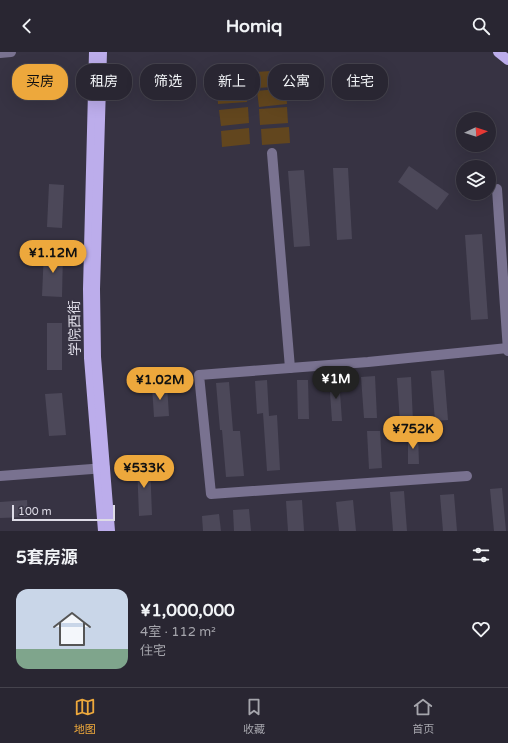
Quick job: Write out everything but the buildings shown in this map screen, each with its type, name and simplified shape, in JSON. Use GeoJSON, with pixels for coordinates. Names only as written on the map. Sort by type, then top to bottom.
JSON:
{"type":"FeatureCollection","features":[{"type":"Feature","properties":{"kind":"main road","name":"学院西街"},"geometry":{"type":"LineString","coordinates":[[94,52],[88,304],[89,358],[101,468],[110,531]]}},
{"type":"Feature","properties":{"kind":"main road","name":"学院西街"},"geometry":{"type":"LineString","coordinates":[[102,52],[95,290],[96,357],[103,531]]}},
{"type":"Feature","properties":{"kind":"main road"},"geometry":{"type":"LineString","coordinates":[[498,52],[508,60]]}},
{"type":"Feature","properties":{"kind":"street"},"geometry":{"type":"LineString","coordinates":[[0,53],[10,52]]}},
{"type":"Feature","properties":{"kind":"street"},"geometry":{"type":"LineString","coordinates":[[272,153],[290,368]]}},
{"type":"Feature","properties":{"kind":"street"},"geometry":{"type":"LineString","coordinates":[[497,189],[508,351]]}},
{"type":"Feature","properties":{"kind":"street"},"geometry":{"type":"LineString","coordinates":[[466,476],[211,494],[199,375],[368,362],[508,348]]}},
{"type":"Feature","properties":{"kind":"street"},"geometry":{"type":"LineString","coordinates":[[0,476],[101,468]]}},
{"type":"Feature","properties":{"kind":"shaded area"},"geometry":{"type":"Polygon","coordinates":[[[268,71],[268,87],[260,88],[260,72],[268,71]]]}},
{"type":"Feature","properties":{"kind":"shaded area"},"geometry":{"type":"Polygon","coordinates":[[[268,90],[268,100],[287,100],[287,104],[259,107],[258,100],[260,100],[260,91],[268,90]]]}},
{"type":"Feature","properties":{"kind":"shaded area"},"geometry":{"type":"Polygon","coordinates":[[[218,100],[247,100],[247,102],[218,104],[218,100]]]}},
{"type":"Feature","properties":{"kind":"shaded area"},"geometry":{"type":"Polygon","coordinates":[[[248,107],[249,123],[221,126],[219,110],[248,107]]]}},
{"type":"Feature","properties":{"kind":"shaded area"},"geometry":{"type":"Polygon","coordinates":[[[287,107],[288,123],[260,125],[259,109],[287,107]]]}},
{"type":"Feature","properties":{"kind":"shaded area"},"geometry":{"type":"Polygon","coordinates":[[[289,127],[290,143],[262,145],[261,129],[289,127]]]}},
{"type":"Feature","properties":{"kind":"shaded area"},"geometry":{"type":"Polygon","coordinates":[[[249,128],[250,144],[222,147],[221,131],[249,128]]]}}]}
